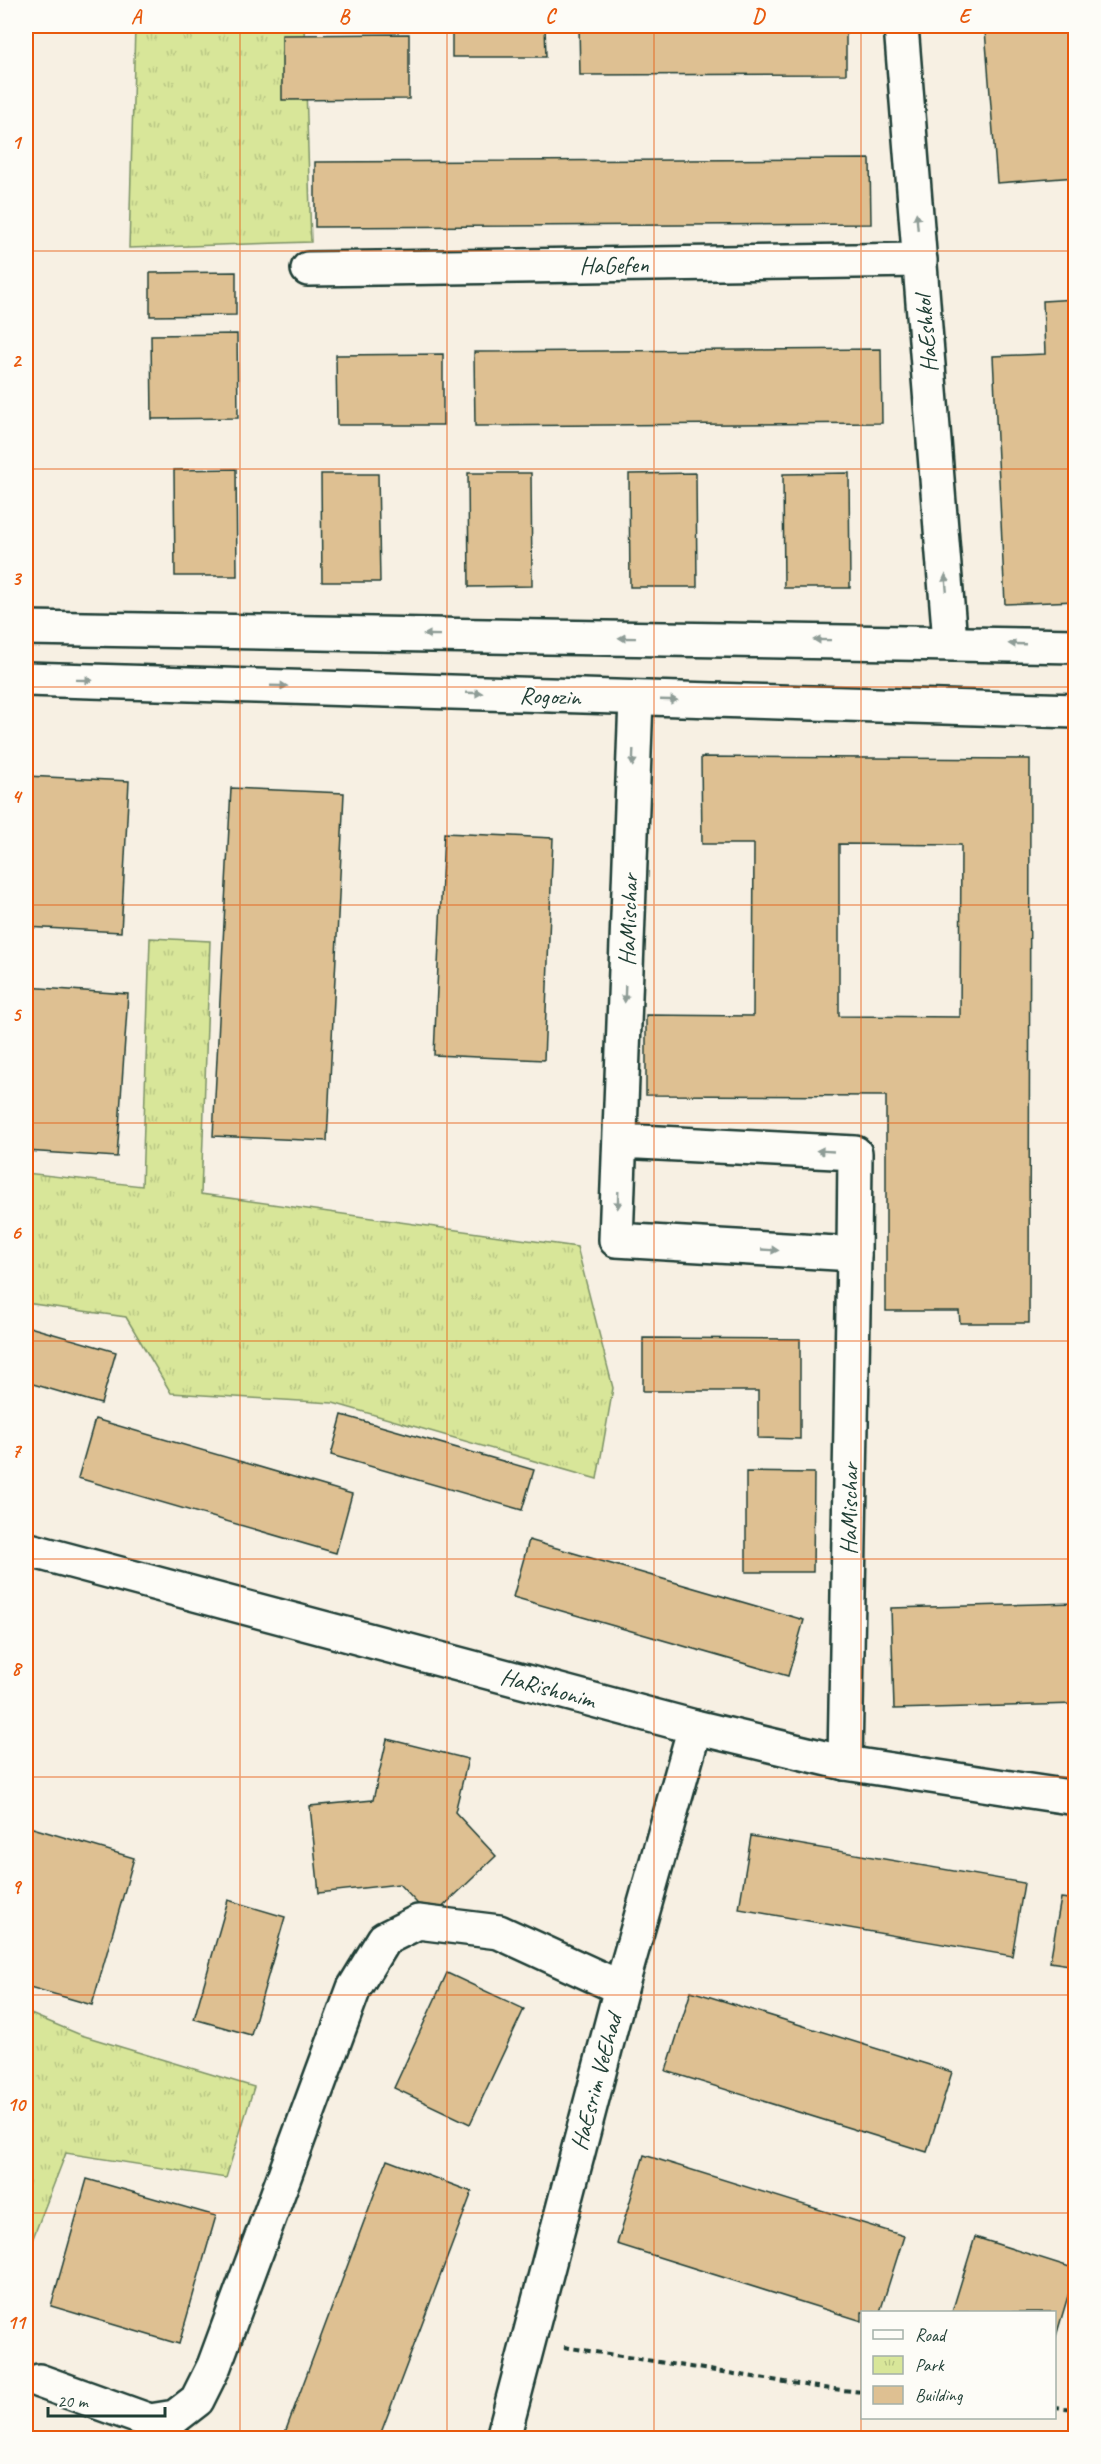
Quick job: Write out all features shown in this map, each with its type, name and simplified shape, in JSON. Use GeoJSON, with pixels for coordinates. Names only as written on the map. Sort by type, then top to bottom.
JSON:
{"type":"FeatureCollection","features":[{"type":"Feature","properties":{"kind":"street","name":"HaEshkol"},"geometry":{"type":"LineString","coordinates":[[901,26],[950,642]]}},
{"type":"Feature","properties":{"kind":"street","name":"HaGefen"},"geometry":{"type":"LineString","coordinates":[[308,269],[920,260]]}},
{"type":"Feature","properties":{"kind":"street"},"geometry":{"type":"LineString","coordinates":[[26,628],[950,642],[1076,646]]}},
{"type":"Feature","properties":{"kind":"street","name":"Rogozin"},"geometry":{"type":"LineString","coordinates":[[26,679],[1076,711]]}},
{"type":"Feature","properties":{"kind":"street","name":"HaMischar"},"geometry":{"type":"LineString","coordinates":[[636,699],[616,1240],[854,1254]]}},
{"type":"Feature","properties":{"kind":"street","name":"HaMischar"},"geometry":{"type":"LineString","coordinates":[[620,1141],[855,1153],[845,1762]]}},
{"type":"Feature","properties":{"kind":"street","name":"HaRishonim"},"geometry":{"type":"LineString","coordinates":[[26,1550],[695,1727],[845,1762],[1076,1798]]}},
{"type":"Feature","properties":{"kind":"street","name":"HaEsrim VeEhad"},"geometry":{"type":"LineString","coordinates":[[503,2439],[621,1988],[695,1727]]}},
{"type":"Feature","properties":{"kind":"street"},"geometry":{"type":"LineString","coordinates":[[39,2381],[150,2421],[175,2417],[197,2400],[214,2366],[354,1988],[384,1939],[418,1922],[499,1932],[621,1988]]}},
{"type":"Feature","properties":{"kind":"path"},"geometry":{"type":"LineString","coordinates":[[528,2342],[861,2392]]}},
{"type":"Feature","properties":{"kind":"path"},"geometry":{"type":"LineString","coordinates":[[1056,2407],[1076,2409]]}},
{"type":"Feature","properties":{"kind":"green space"},"geometry":{"type":"Polygon","coordinates":[[[135,26],[304,26],[311,242],[129,248],[135,26]]]}},
{"type":"Feature","properties":{"kind":"green space"},"geometry":{"type":"Polygon","coordinates":[[[150,938],[210,941],[201,1194],[577,1247],[613,1388],[597,1479],[333,1403],[171,1393],[126,1317],[26,1303],[26,1173],[142,1186],[150,938]]]}},
{"type":"Feature","properties":{"kind":"green space"},"geometry":{"type":"Polygon","coordinates":[[[26,2012],[81,2035],[254,2087],[226,2178],[66,2153],[26,2256],[26,2012]]]}},
{"type":"Feature","properties":{"kind":"building"},"geometry":{"type":"Polygon","coordinates":[[[452,26],[545,26],[546,57],[452,57],[452,26]]]}},
{"type":"Feature","properties":{"kind":"building"},"geometry":{"type":"Polygon","coordinates":[[[579,26],[846,26],[846,74],[580,75],[579,26]]]}},
{"type":"Feature","properties":{"kind":"building"},"geometry":{"type":"Polygon","coordinates":[[[1076,26],[1076,177],[997,183],[985,30],[1076,26]]]}},
{"type":"Feature","properties":{"kind":"building"},"geometry":{"type":"Polygon","coordinates":[[[409,34],[409,99],[282,100],[282,35],[409,34]]]}},
{"type":"Feature","properties":{"kind":"building"},"geometry":{"type":"Polygon","coordinates":[[[870,159],[871,224],[315,227],[315,162],[870,159]]]}},
{"type":"Feature","properties":{"kind":"building"},"geometry":{"type":"Polygon","coordinates":[[[236,272],[236,315],[150,316],[150,273],[236,272]]]}},
{"type":"Feature","properties":{"kind":"building"},"geometry":{"type":"Polygon","coordinates":[[[1076,299],[1076,601],[1005,604],[993,356],[1045,354],[1043,301],[1076,299]]]}},
{"type":"Feature","properties":{"kind":"building"},"geometry":{"type":"Polygon","coordinates":[[[237,334],[238,418],[152,419],[151,335],[237,334]]]}},
{"type":"Feature","properties":{"kind":"building"},"geometry":{"type":"Polygon","coordinates":[[[881,349],[882,423],[475,426],[474,352],[881,349]]]}},
{"type":"Feature","properties":{"kind":"building"},"geometry":{"type":"Polygon","coordinates":[[[443,354],[443,425],[337,425],[336,355],[443,354]]]}},
{"type":"Feature","properties":{"kind":"building"},"geometry":{"type":"Polygon","coordinates":[[[236,469],[237,576],[175,576],[174,470],[236,469]]]}},
{"type":"Feature","properties":{"kind":"building"},"geometry":{"type":"Polygon","coordinates":[[[468,473],[531,473],[532,586],[469,587],[468,473]]]}},
{"type":"Feature","properties":{"kind":"building"},"geometry":{"type":"Polygon","coordinates":[[[696,473],[697,587],[630,587],[629,474],[696,473]]]}},
{"type":"Feature","properties":{"kind":"building"},"geometry":{"type":"Polygon","coordinates":[[[849,473],[850,588],[784,588],[783,474],[849,473]]]}},
{"type":"Feature","properties":{"kind":"building"},"geometry":{"type":"Polygon","coordinates":[[[321,474],[378,474],[380,582],[322,582],[321,474]]]}},
{"type":"Feature","properties":{"kind":"building"},"geometry":{"type":"Polygon","coordinates":[[[701,757],[1030,759],[1029,1323],[960,1323],[959,1311],[886,1311],[886,1096],[646,1095],[646,1015],[753,1016],[754,844],[702,844],[701,757]],[[839,844],[839,1016],[960,1017],[961,845],[839,844]]]}},
{"type":"Feature","properties":{"kind":"building"},"geometry":{"type":"Polygon","coordinates":[[[26,776],[129,781],[121,932],[26,927],[26,776]]]}},
{"type":"Feature","properties":{"kind":"building"},"geometry":{"type":"Polygon","coordinates":[[[231,788],[344,793],[327,1141],[213,1136],[231,788]]]}},
{"type":"Feature","properties":{"kind":"building"},"geometry":{"type":"Polygon","coordinates":[[[444,833],[553,838],[544,1060],[434,1055],[444,833]]]}},
{"type":"Feature","properties":{"kind":"building"},"geometry":{"type":"Polygon","coordinates":[[[26,987],[128,994],[117,1157],[26,1151],[26,987]]]}},
{"type":"Feature","properties":{"kind":"building"},"geometry":{"type":"Polygon","coordinates":[[[26,1326],[116,1352],[101,1404],[26,1382],[26,1326]]]}},
{"type":"Feature","properties":{"kind":"building"},"geometry":{"type":"Polygon","coordinates":[[[643,1338],[800,1339],[800,1439],[758,1438],[758,1391],[643,1391],[643,1338]]]}},
{"type":"Feature","properties":{"kind":"building"},"geometry":{"type":"Polygon","coordinates":[[[342,1415],[534,1470],[522,1510],[331,1455],[342,1415]]]}},
{"type":"Feature","properties":{"kind":"building"},"geometry":{"type":"Polygon","coordinates":[[[95,1419],[352,1494],[336,1553],[78,1478],[95,1419]]]}},
{"type":"Feature","properties":{"kind":"building"},"geometry":{"type":"Polygon","coordinates":[[[746,1472],[814,1473],[813,1572],[746,1572],[746,1472]]]}},
{"type":"Feature","properties":{"kind":"building"},"geometry":{"type":"Polygon","coordinates":[[[529,1540],[804,1620],[788,1676],[513,1597],[529,1540]]]}},
{"type":"Feature","properties":{"kind":"building"},"geometry":{"type":"Polygon","coordinates":[[[1076,1603],[1076,1704],[894,1709],[891,1608],[1076,1603]]]}},
{"type":"Feature","properties":{"kind":"building"},"geometry":{"type":"Polygon","coordinates":[[[387,1739],[468,1759],[455,1812],[496,1856],[431,1918],[399,1884],[319,1893],[310,1806],[373,1800],[387,1739]]]}},
{"type":"Feature","properties":{"kind":"building"},"geometry":{"type":"Polygon","coordinates":[[[26,1826],[134,1858],[92,2005],[26,1986],[26,1826]]]}},
{"type":"Feature","properties":{"kind":"building"},"geometry":{"type":"Polygon","coordinates":[[[751,1836],[1024,1883],[1012,1956],[739,1909],[751,1836]]]}},
{"type":"Feature","properties":{"kind":"building"},"geometry":{"type":"Polygon","coordinates":[[[1061,1898],[1076,1900],[1076,1966],[1050,1962],[1061,1898]]]}},
{"type":"Feature","properties":{"kind":"building"},"geometry":{"type":"Polygon","coordinates":[[[228,1900],[285,1917],[251,2035],[194,2019],[228,1900]]]}},
{"type":"Feature","properties":{"kind":"building"},"geometry":{"type":"Polygon","coordinates":[[[447,1973],[524,2009],[470,2124],[394,2088],[447,1973]]]}},
{"type":"Feature","properties":{"kind":"building"},"geometry":{"type":"Polygon","coordinates":[[[691,1991],[952,2072],[927,2152],[666,2071],[691,1991]]]}},
{"type":"Feature","properties":{"kind":"building"},"geometry":{"type":"Polygon","coordinates":[[[644,2155],[904,2236],[880,2311],[861,2311],[861,2321],[617,2244],[644,2155]]]}},
{"type":"Feature","properties":{"kind":"building"},"geometry":{"type":"Polygon","coordinates":[[[387,2160],[472,2192],[379,2438],[283,2438],[387,2160]]]}},
{"type":"Feature","properties":{"kind":"building"},"geometry":{"type":"Polygon","coordinates":[[[87,2179],[216,2216],[179,2344],[51,2306],[87,2179]]]}},
{"type":"Feature","properties":{"kind":"building"},"geometry":{"type":"Polygon","coordinates":[[[975,2237],[1076,2269],[1056,2336],[1056,2311],[952,2311],[975,2237]]]}},
{"type":"Feature","properties":{"kind":"building"},"geometry":{"type":"Polygon","coordinates":[[[582,2435],[680,2438],[582,2438],[582,2435]]]}}]}
